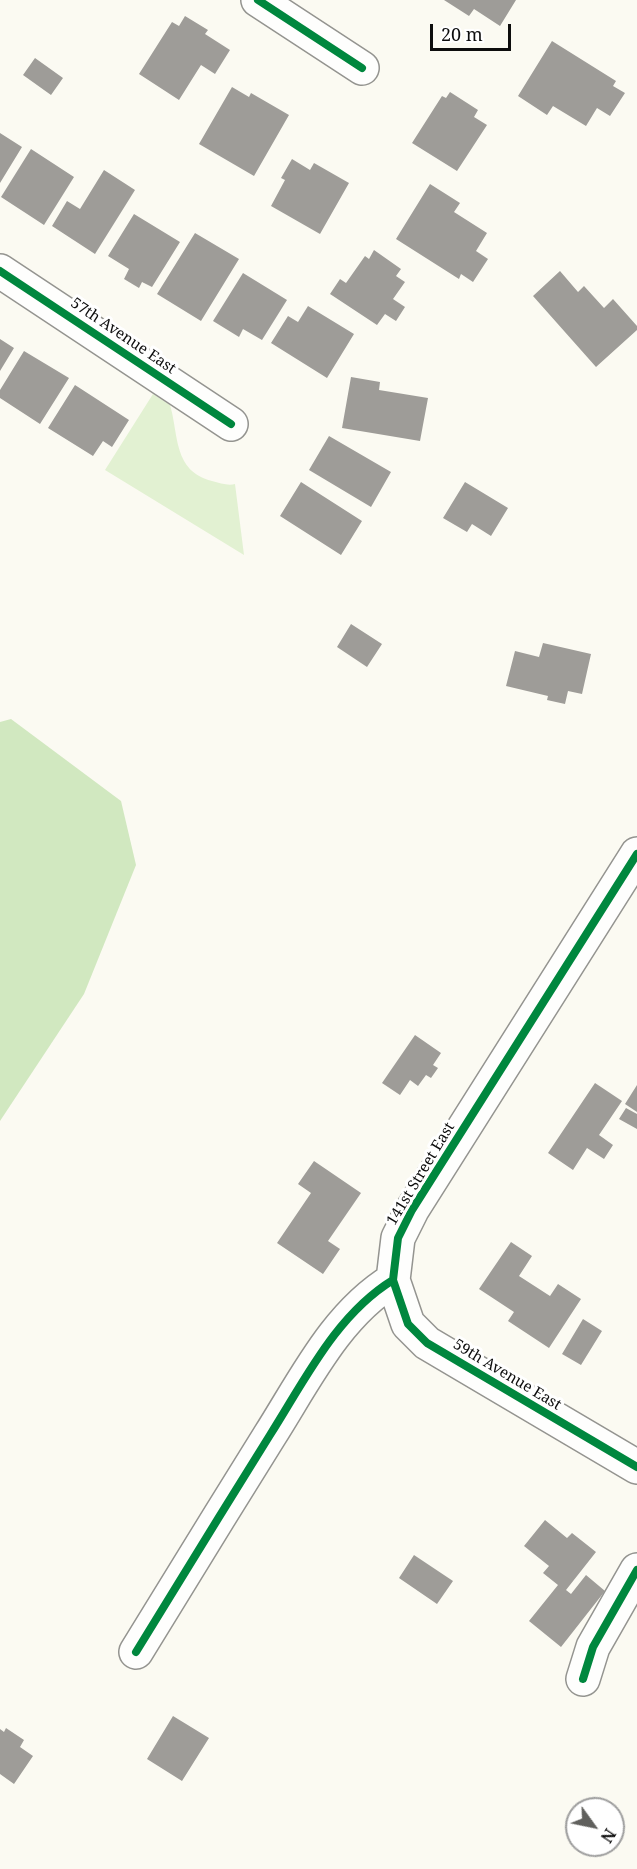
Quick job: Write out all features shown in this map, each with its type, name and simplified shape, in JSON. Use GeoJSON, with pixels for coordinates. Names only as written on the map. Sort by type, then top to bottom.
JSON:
{"type":"FeatureCollection","features":[{"type":"Feature","properties":{"kind":"street"},"geometry":{"type":"LineString","coordinates":[[258,0],[362,68]]}},
{"type":"Feature","properties":{"kind":"street","name":"57th Avenue East"},"geometry":{"type":"LineString","coordinates":[[0,271],[231,424]]}},
{"type":"Feature","properties":{"kind":"street","name":"141st Street East"},"geometry":{"type":"LineString","coordinates":[[393,1280],[398,1238],[412,1210],[637,854]]}},
{"type":"Feature","properties":{"kind":"street"},"geometry":{"type":"LineString","coordinates":[[136,1652],[243,1477],[347,1317],[372,1293],[393,1280]]}},
{"type":"Feature","properties":{"kind":"street","name":"59th Avenue East"},"geometry":{"type":"LineString","coordinates":[[393,1280],[408,1324],[427,1343],[637,1467]]}},
{"type":"Feature","properties":{"kind":"street"},"geometry":{"type":"LineString","coordinates":[[582,1679],[593,1647],[637,1570]]}},
{"type":"Feature","properties":{"kind":"green space"},"geometry":{"type":"Polygon","coordinates":[[[153,394],[170,405],[180,450],[190,469],[199,476],[212,481],[235,484],[244,555],[105,470],[153,394]]]}},
{"type":"Feature","properties":{"kind":"green space"},"geometry":{"type":"Polygon","coordinates":[[[11,719],[121,801],[136,865],[84,994],[0,1121],[0,722],[11,719]]]}},
{"type":"Feature","properties":{"kind":"building"},"geometry":{"type":"Polygon","coordinates":[[[444,0],[516,0],[500,26],[474,9],[469,16],[444,0]]]}},
{"type":"Feature","properties":{"kind":"building"},"geometry":{"type":"Polygon","coordinates":[[[185,16],[208,30],[205,34],[230,50],[215,74],[201,65],[179,100],[139,74],[172,22],[179,26],[185,16]]]}},
{"type":"Feature","properties":{"kind":"building"},"geometry":{"type":"Polygon","coordinates":[[[552,41],[616,81],[613,86],[625,93],[610,116],[597,108],[586,126],[553,106],[547,115],[518,96],[552,41]]]}},
{"type":"Feature","properties":{"kind":"building"},"geometry":{"type":"Polygon","coordinates":[[[35,58],[63,78],[51,95],[23,75],[35,58]]]}},
{"type":"Feature","properties":{"kind":"building"},"geometry":{"type":"Polygon","coordinates":[[[232,87],[249,97],[251,93],[289,115],[254,176],[199,144],[232,87]]]}},
{"type":"Feature","properties":{"kind":"building"},"geometry":{"type":"Polygon","coordinates":[[[450,92],[478,110],[474,117],[487,125],[457,171],[412,143],[442,96],[446,98],[450,92]]]}},
{"type":"Feature","properties":{"kind":"building"},"geometry":{"type":"Polygon","coordinates":[[[0,133],[22,147],[0,183],[0,133]]]}},
{"type":"Feature","properties":{"kind":"building"},"geometry":{"type":"Polygon","coordinates":[[[31,149],[74,177],[44,225],[1,197],[31,149]]]}},
{"type":"Feature","properties":{"kind":"building"},"geometry":{"type":"Polygon","coordinates":[[[292,159],[310,170],[314,163],[349,183],[320,234],[271,206],[285,180],[281,178],[292,159]]]}},
{"type":"Feature","properties":{"kind":"building"},"geometry":{"type":"Polygon","coordinates":[[[104,170],[135,190],[95,254],[52,226],[67,201],[80,209],[104,170]]]}},
{"type":"Feature","properties":{"kind":"building"},"geometry":{"type":"Polygon","coordinates":[[[430,184],[460,203],[454,212],[487,233],[476,251],[488,259],[473,282],[461,274],[459,279],[396,239],[430,184]]]}},
{"type":"Feature","properties":{"kind":"building"},"geometry":{"type":"Polygon","coordinates":[[[134,214],[180,242],[152,287],[142,282],[139,288],[124,279],[129,269],[108,256],[134,214]]]}},
{"type":"Feature","properties":{"kind":"building"},"geometry":{"type":"Polygon","coordinates":[[[195,233],[239,259],[201,321],[157,294],[195,233]]]}},
{"type":"Feature","properties":{"kind":"building"},"geometry":{"type":"Polygon","coordinates":[[[374,250],[401,269],[396,276],[405,282],[393,299],[405,307],[396,321],[385,314],[377,325],[330,294],[340,279],[346,283],[365,256],[369,259],[374,250]]]}},
{"type":"Feature","properties":{"kind":"building"},"geometry":{"type":"Polygon","coordinates":[[[560,271],[578,292],[584,286],[604,308],[613,299],[637,326],[637,330],[596,367],[533,296],[560,271]]]}},
{"type":"Feature","properties":{"kind":"building"},"geometry":{"type":"Polygon","coordinates":[[[243,273],[287,300],[262,340],[243,329],[239,337],[213,321],[243,273]]]}},
{"type":"Feature","properties":{"kind":"building"},"geometry":{"type":"Polygon","coordinates":[[[308,306],[354,334],[327,378],[271,343],[288,316],[298,322],[308,306]]]}},
{"type":"Feature","properties":{"kind":"building"},"geometry":{"type":"Polygon","coordinates":[[[0,339],[14,348],[0,371],[0,339]]]}},
{"type":"Feature","properties":{"kind":"building"},"geometry":{"type":"Polygon","coordinates":[[[24,351],[69,378],[40,424],[0,398],[0,390],[24,351]]]}},
{"type":"Feature","properties":{"kind":"building"},"geometry":{"type":"Polygon","coordinates":[[[351,377],[380,382],[379,390],[428,398],[420,441],[342,428],[351,377]]]}},
{"type":"Feature","properties":{"kind":"building"},"geometry":{"type":"Polygon","coordinates":[[[75,385],[129,420],[112,447],[103,441],[93,456],[48,428],[75,385]]]}},
{"type":"Feature","properties":{"kind":"building"},"geometry":{"type":"Polygon","coordinates":[[[329,436],[391,472],[371,507],[309,470],[329,436]]]}},
{"type":"Feature","properties":{"kind":"building"},"geometry":{"type":"Polygon","coordinates":[[[301,482],[362,521],[341,555],[280,516],[301,482]]]}},
{"type":"Feature","properties":{"kind":"building"},"geometry":{"type":"Polygon","coordinates":[[[465,482],[508,508],[491,536],[472,524],[467,532],[443,518],[465,482]]]}},
{"type":"Feature","properties":{"kind":"building"},"geometry":{"type":"Polygon","coordinates":[[[351,624],[382,644],[367,667],[337,647],[351,624]]]}},
{"type":"Feature","properties":{"kind":"building"},"geometry":{"type":"Polygon","coordinates":[[[543,643],[591,654],[582,694],[568,691],[565,704],[547,700],[548,696],[506,686],[515,651],[539,657],[543,643]]]}},
{"type":"Feature","properties":{"kind":"building"},"geometry":{"type":"Polygon","coordinates":[[[415,1035],[441,1053],[433,1065],[438,1068],[431,1078],[426,1075],[418,1086],[410,1080],[400,1095],[382,1083],[415,1035]]]}},
{"type":"Feature","properties":{"kind":"building"},"geometry":{"type":"Polygon","coordinates":[[[595,1083],[622,1101],[599,1135],[613,1145],[604,1159],[587,1148],[573,1170],[548,1153],[595,1083]]]}},
{"type":"Feature","properties":{"kind":"building"},"geometry":{"type":"Polygon","coordinates":[[[637,1085],[637,1112],[625,1104],[637,1085]]]}},
{"type":"Feature","properties":{"kind":"building"},"geometry":{"type":"Polygon","coordinates":[[[626,1108],[637,1114],[637,1129],[619,1119],[626,1108]]]}},
{"type":"Feature","properties":{"kind":"building"},"geometry":{"type":"Polygon","coordinates":[[[314,1161],[361,1193],[328,1241],[340,1249],[323,1274],[277,1243],[311,1193],[298,1184],[314,1161]]]}},
{"type":"Feature","properties":{"kind":"building"},"geometry":{"type":"Polygon","coordinates":[[[511,1242],[532,1256],[519,1276],[550,1296],[558,1284],[581,1299],[549,1348],[508,1321],[514,1312],[479,1289],[511,1242]]]}},
{"type":"Feature","properties":{"kind":"building"},"geometry":{"type":"Polygon","coordinates":[[[583,1319],[602,1331],[581,1365],[562,1354],[583,1319]]]}},
{"type":"Feature","properties":{"kind":"building"},"geometry":{"type":"Polygon","coordinates":[[[545,1520],[567,1538],[572,1533],[596,1552],[566,1590],[571,1594],[586,1575],[605,1591],[561,1647],[529,1621],[558,1585],[543,1573],[549,1566],[524,1546],[545,1520]]]}},
{"type":"Feature","properties":{"kind":"building"},"geometry":{"type":"Polygon","coordinates":[[[414,1555],[453,1581],[437,1604],[399,1578],[414,1555]]]}},
{"type":"Feature","properties":{"kind":"building"},"geometry":{"type":"Polygon","coordinates":[[[173,1716],[209,1738],[182,1781],[147,1759],[173,1716]]]}},
{"type":"Feature","properties":{"kind":"building"},"geometry":{"type":"Polygon","coordinates":[[[6,1728],[24,1740],[20,1747],[33,1756],[14,1784],[0,1774],[0,1729],[4,1732],[6,1728]]]}},
{"type":"Feature","properties":{"kind":"cycle path"},"geometry":{"type":"LineString","coordinates":[[258,0],[362,68]]}},
{"type":"Feature","properties":{"kind":"cycle path"},"geometry":{"type":"LineString","coordinates":[[0,271],[231,424]]}},
{"type":"Feature","properties":{"kind":"cycle path"},"geometry":{"type":"LineString","coordinates":[[136,1652],[323,1350],[355,1311],[393,1280],[398,1238],[412,1210],[637,854]]}},
{"type":"Feature","properties":{"kind":"cycle path"},"geometry":{"type":"LineString","coordinates":[[393,1280],[408,1324],[427,1343],[637,1467]]}},
{"type":"Feature","properties":{"kind":"cycle path"},"geometry":{"type":"LineString","coordinates":[[583,1679],[593,1647],[637,1570]]}}]}
